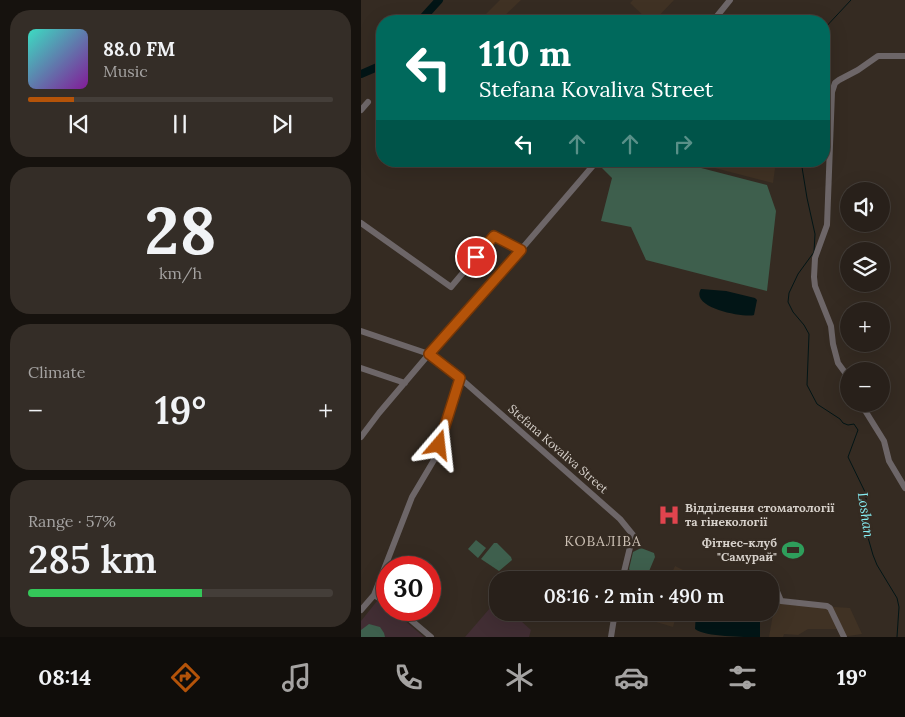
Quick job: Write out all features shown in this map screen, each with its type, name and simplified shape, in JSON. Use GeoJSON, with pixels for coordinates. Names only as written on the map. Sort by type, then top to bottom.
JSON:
{"type":"FeatureCollection","features":[{"type":"Feature","properties":{"kind":"street"},"geometry":{"type":"LineString","coordinates":[[718,15],[730,0]]}},
{"type":"Feature","properties":{"kind":"street"},"geometry":{"type":"LineString","coordinates":[[830,145],[832,92],[835,83],[878,56],[905,56]]}},
{"type":"Feature","properties":{"kind":"street"},"geometry":{"type":"LineString","coordinates":[[361,110],[368,102]]}},
{"type":"Feature","properties":{"kind":"street"},"geometry":{"type":"LineString","coordinates":[[361,438],[379,413],[429,354],[592,167]]}},
{"type":"Feature","properties":{"kind":"street"},"geometry":{"type":"LineString","coordinates":[[829,167],[827,225],[815,258],[813,277],[831,326],[833,344],[840,364]]}},
{"type":"Feature","properties":{"kind":"street"},"geometry":{"type":"LineString","coordinates":[[361,223],[451,287],[494,236],[521,250]]}},
{"type":"Feature","properties":{"kind":"street","name":"Stefana Kovaliva Street"},"geometry":{"type":"LineString","coordinates":[[361,332],[429,354],[460,378],[602,502],[633,535],[624,571]]}},
{"type":"Feature","properties":{"kind":"street"},"geometry":{"type":"LineString","coordinates":[[361,368],[405,383]]}},
{"type":"Feature","properties":{"kind":"street"},"geometry":{"type":"LineString","coordinates":[[361,610],[374,595],[412,498],[434,460],[460,378]]}},
{"type":"Feature","properties":{"kind":"street"},"geometry":{"type":"LineString","coordinates":[[866,412],[884,441],[889,461],[905,488]]}},
{"type":"Feature","properties":{"kind":"street"},"geometry":{"type":"LineString","coordinates":[[779,596],[781,601],[827,606],[844,637]]}},
{"type":"Feature","properties":{"kind":"street"},"geometry":{"type":"LineString","coordinates":[[412,621],[431,637]]}},
{"type":"Feature","properties":{"kind":"street"},"geometry":{"type":"LineString","coordinates":[[611,637],[614,621]]}},
{"type":"Feature","properties":{"kind":"shaded area"},"geometry":{"type":"Polygon","coordinates":[[[500,0],[521,0],[505,15],[485,15],[500,0]]]}},
{"type":"Feature","properties":{"kind":"shaded area"},"geometry":{"type":"Polygon","coordinates":[[[633,0],[674,0],[660,15],[643,15],[630,3],[633,0]]]}},
{"type":"Feature","properties":{"kind":"shaded area"},"geometry":{"type":"Polygon","coordinates":[[[711,167],[775,167],[773,183],[711,167]]]}},
{"type":"Feature","properties":{"kind":"shaded area"},"geometry":{"type":"Polygon","coordinates":[[[701,289],[726,291],[755,298],[757,300],[754,315],[730,313],[710,306],[703,302],[699,296],[701,289]]]}},
{"type":"Feature","properties":{"kind":"shaded area"},"geometry":{"type":"Polygon","coordinates":[[[675,566],[685,571],[673,571],[675,566]]]}},
{"type":"Feature","properties":{"kind":"shaded area"},"geometry":{"type":"Polygon","coordinates":[[[376,602],[376,621],[405,621],[424,637],[361,637],[361,621],[376,602]]]}},
{"type":"Feature","properties":{"kind":"shaded area"},"geometry":{"type":"Polygon","coordinates":[[[779,603],[850,608],[862,634],[842,637],[837,629],[808,629],[798,635],[784,634],[783,637],[769,637],[772,621],[779,621],[779,603]]]}},
{"type":"Feature","properties":{"kind":"shaded area"},"geometry":{"type":"Polygon","coordinates":[[[489,609],[489,621],[521,621],[531,630],[529,637],[465,637],[489,609]]]}},
{"type":"Feature","properties":{"kind":"shaded area"},"geometry":{"type":"Polygon","coordinates":[[[653,621],[675,621],[673,627],[653,621]]]}},
{"type":"Feature","properties":{"kind":"shaded area"},"geometry":{"type":"Polygon","coordinates":[[[696,621],[760,621],[760,637],[707,634],[695,629],[696,621]]]}},
{"type":"Feature","properties":{"kind":"green space"},"geometry":{"type":"Polygon","coordinates":[[[697,167],[767,185],[776,211],[767,291],[646,260],[631,227],[601,221],[612,178],[602,168],[697,167]]]}},
{"type":"Feature","properties":{"kind":"green space"},"geometry":{"type":"Polygon","coordinates":[[[476,540],[486,548],[478,558],[468,549],[476,540]]]}},
{"type":"Feature","properties":{"kind":"green space"},"geometry":{"type":"Polygon","coordinates":[[[494,543],[497,543],[512,560],[499,571],[481,559],[494,543]]]}},
{"type":"Feature","properties":{"kind":"green space"},"geometry":{"type":"Polygon","coordinates":[[[641,548],[654,553],[655,557],[649,571],[630,571],[633,552],[641,548]]]}},
{"type":"Feature","properties":{"kind":"green space"},"geometry":{"type":"Polygon","coordinates":[[[369,624],[380,627],[385,637],[361,637],[361,630],[369,624]]]}},
{"type":"Feature","properties":{"kind":"waterway"},"geometry":{"type":"LineString","coordinates":[[425,15],[439,0]]}},
{"type":"Feature","properties":{"kind":"waterway","name":"Loshan"},"geometry":{"type":"LineString","coordinates":[[830,22],[851,0]]}},
{"type":"Feature","properties":{"kind":"waterway"},"geometry":{"type":"LineString","coordinates":[[361,74],[376,68]]}},
{"type":"Feature","properties":{"kind":"waterway","name":"Loshan"},"geometry":{"type":"LineString","coordinates":[[802,167],[815,234],[814,252],[798,274],[789,293],[788,302],[809,334],[807,385],[817,404],[843,423],[848,425],[854,424],[858,430],[848,457],[866,494],[866,518],[870,526],[867,534],[873,555],[897,598],[899,607],[897,637]]}},
{"type":"Feature","properties":{"kind":"place","name":"Відділення стоматології та гінекології"},"geometry":{"type":"Point","coordinates":[669,515]}},
{"type":"Feature","properties":{"kind":"place","name":"Фітнес-клуб \"Самурай\""},"geometry":{"type":"Point","coordinates":[793,550]}},
{"type":"Feature","properties":{"kind":"district","name":"КОВАЛІВА"},"geometry":{"type":"Point","coordinates":[603,541]}},
{"type":"Feature","properties":{"kind":"route"},"geometry":{"type":"LineString","coordinates":[[439,445],[460,378],[429,354],[521,250],[494,236],[476,257]]}}]}
